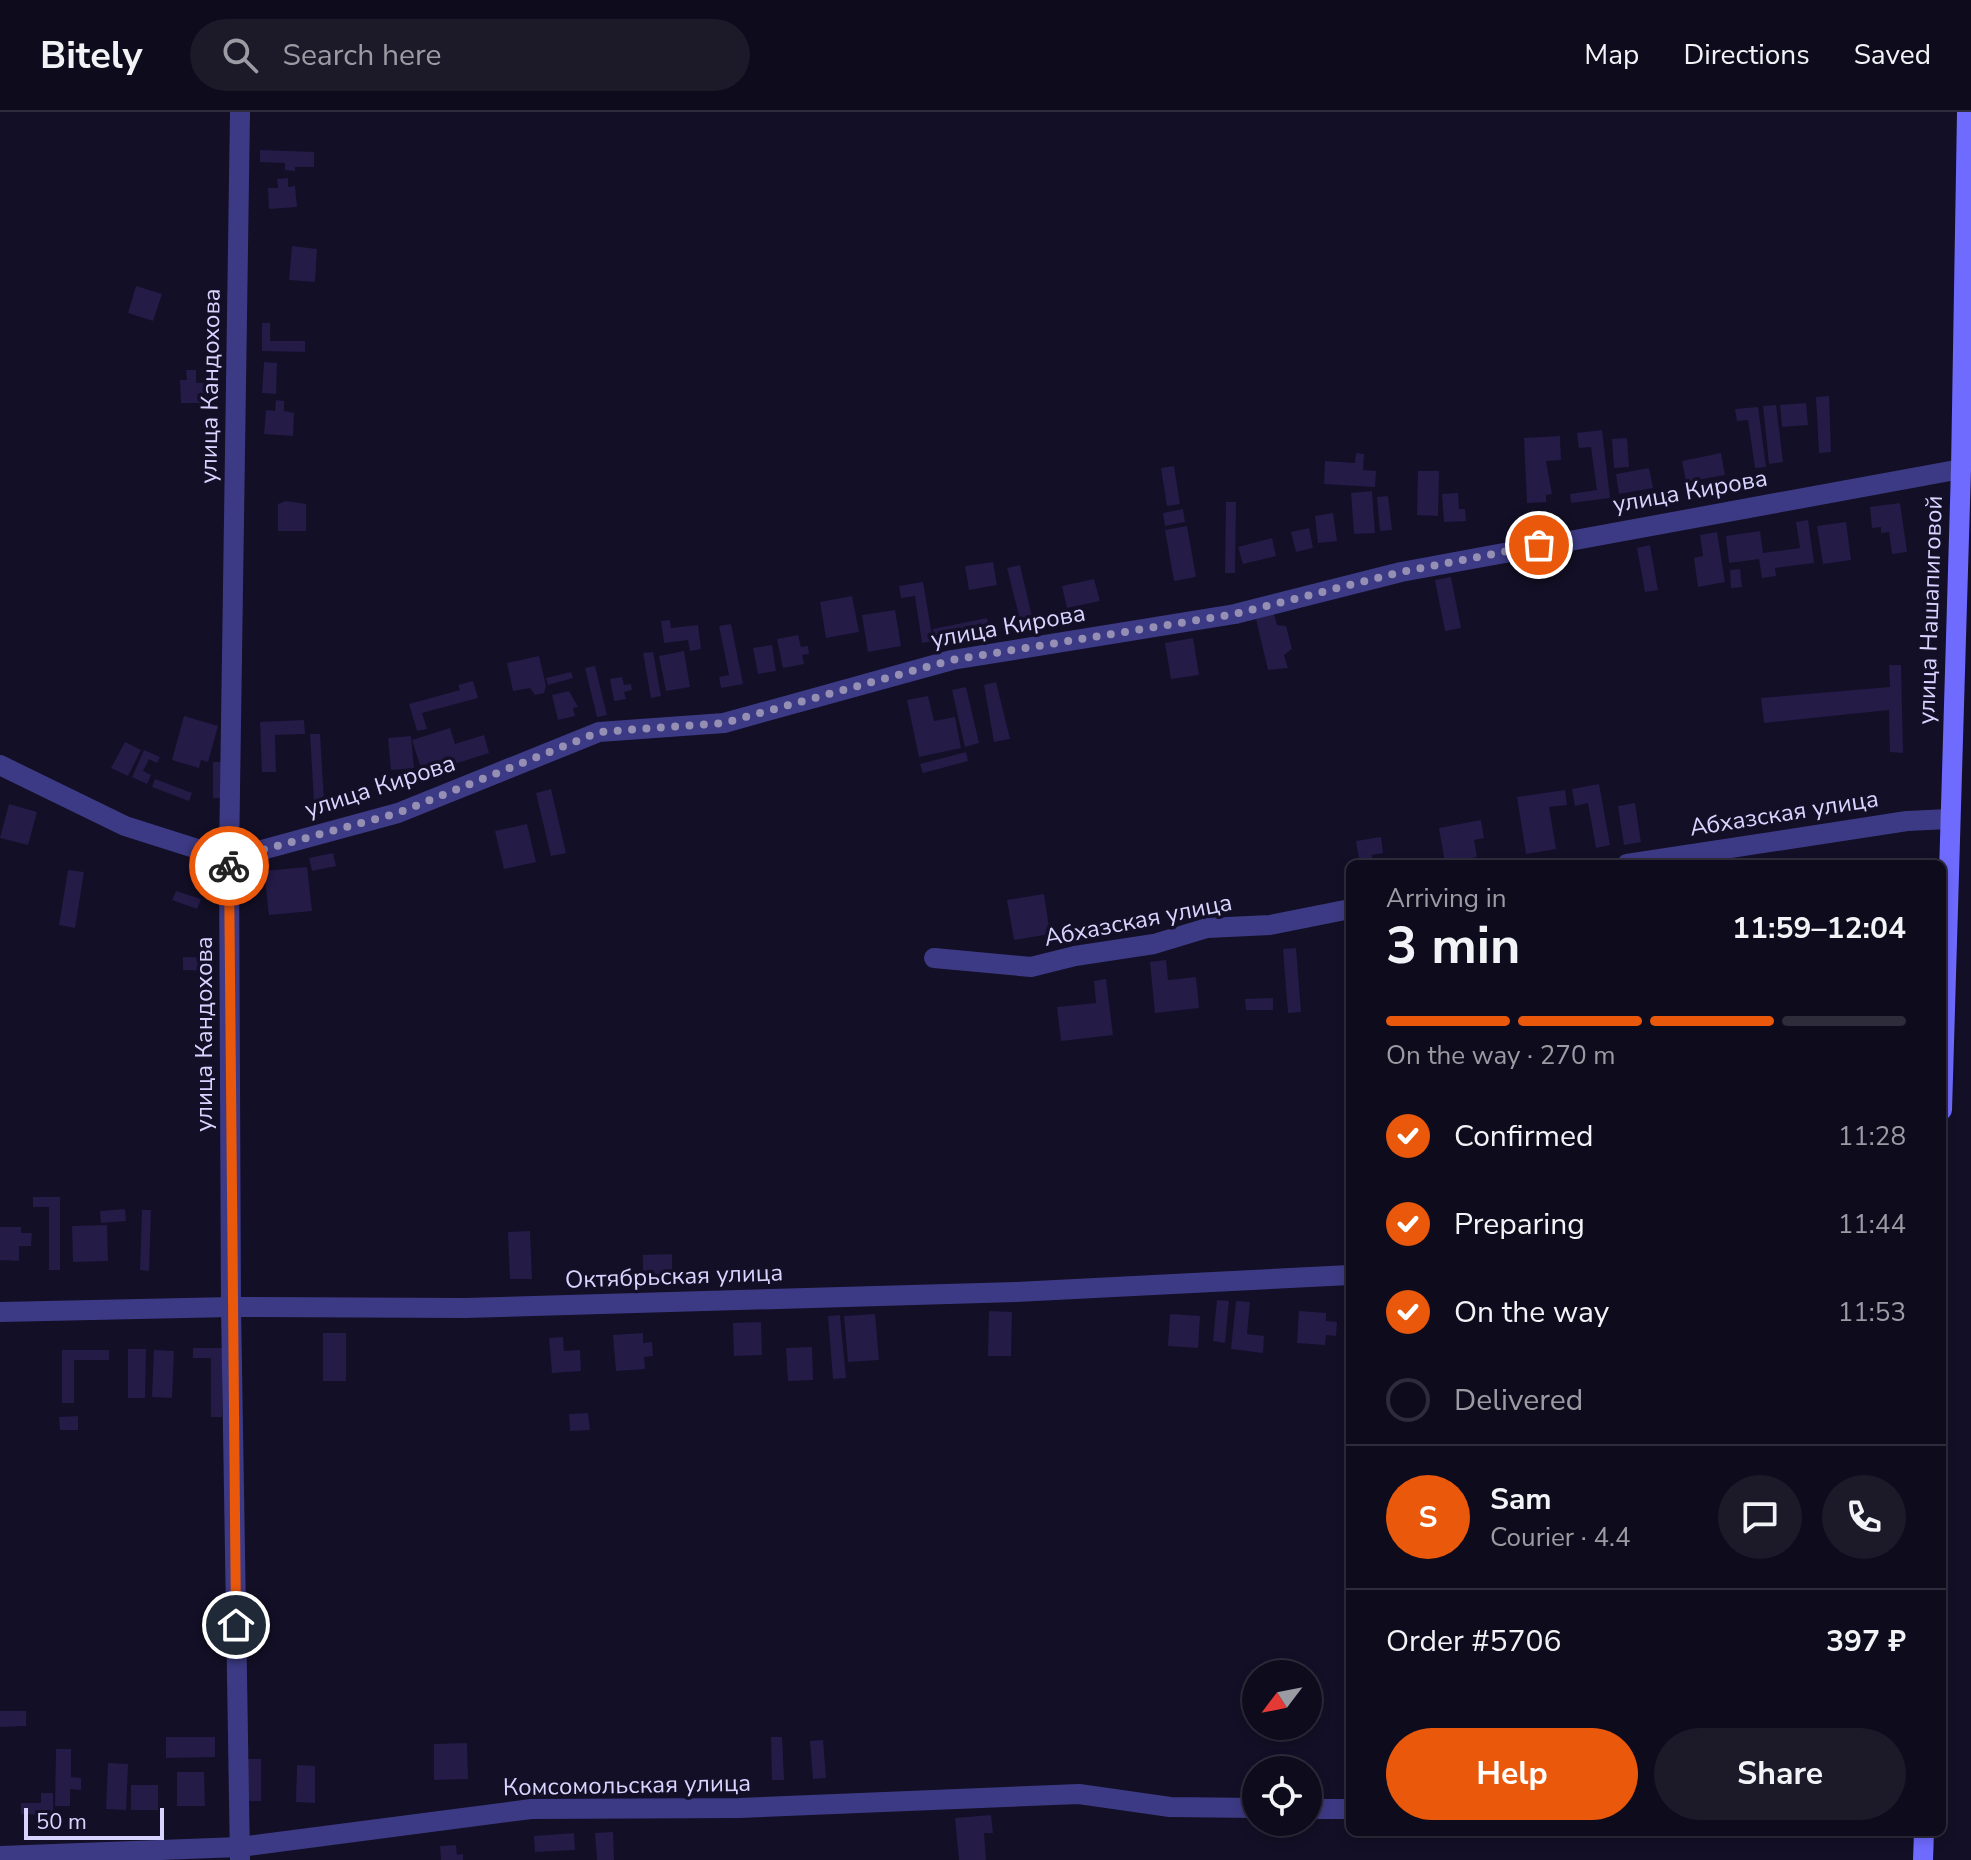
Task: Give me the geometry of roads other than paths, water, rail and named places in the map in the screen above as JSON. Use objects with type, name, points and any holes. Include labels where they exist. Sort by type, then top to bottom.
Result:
[{"type":"street","name":"улица Кандохова","points":[[240,112],[229,859],[231,1307],[240,1854]]},
{"type":"street","name":"улица Нашапиговой","points":[[1946,944],[1961,469],[1967,112]]},
{"type":"street","name":"улица Кирова","points":[[229,859],[398,813],[599,732],[724,723],[952,660],[1235,614],[1401,572],[1961,469]]},
{"type":"street","points":[[0,765],[125,826],[229,859]]},
{"type":"street","name":"Абхазская улица","points":[[1653,860],[1907,821],[1949,819]]},
{"type":"street","name":"Абхазская улица","points":[[934,958],[1031,967],[1075,956],[1154,944],[1207,928],[1270,925],[1346,910]]},
{"type":"street","name":"Октябрьская улица","points":[[0,1312],[231,1307],[496,1307],[1001,1293],[1346,1275]]},
{"type":"street","name":"Комсомольская улица","points":[[0,1856],[240,1854],[531,1809],[755,1808],[1079,1794],[1170,1807],[1242,1808]]},
{"type":"street","points":[[1322,1809],[1346,1809]]},
{"type":"street","points":[[1923,1860],[1924,1836]]}]
